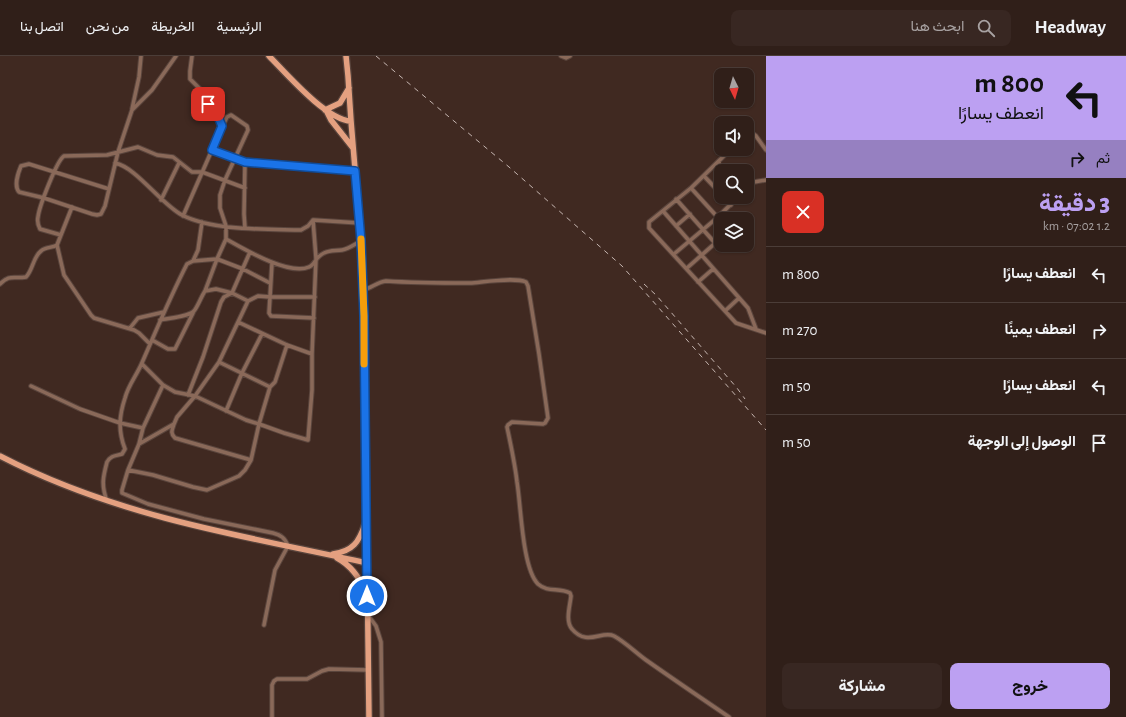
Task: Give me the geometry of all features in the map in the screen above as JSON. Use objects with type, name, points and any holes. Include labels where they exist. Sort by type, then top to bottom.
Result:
[{"type":"main road","points":[[269,56],[326,111],[342,120],[351,121]]},
{"type":"main road","points":[[346,56],[360,223],[363,290],[369,717]]},
{"type":"main road","points":[[326,111],[340,102],[349,88]]},
{"type":"main road","points":[[326,111],[331,120],[354,149]]},
{"type":"main road","points":[[0,456],[107,501],[164,518],[367,563]]},
{"type":"main road","points":[[330,555],[344,552],[354,545],[362,533],[366,520]]},
{"type":"main road","points":[[330,555],[342,561],[354,572],[362,584],[367,596]]},
{"type":"street","points":[[109,189],[27,164],[21,166],[19,169],[17,184],[18,191],[92,214],[100,214],[104,206],[109,189],[118,152],[132,110],[139,77],[141,56]]},
{"type":"street","points":[[132,110],[152,90],[176,56]]},
{"type":"street","points":[[192,56],[190,78],[202,90],[205,100],[218,117],[222,126]]},
{"type":"street","points":[[561,56],[566,58],[570,56]]},
{"type":"street","points":[[152,340],[168,349],[175,348],[205,291],[226,240],[226,226],[220,208],[220,199],[225,180],[248,131],[248,127],[230,115],[222,126],[183,216]]},
{"type":"street","points":[[754,134],[766,150]]},
{"type":"street","points":[[61,236],[42,230],[39,227],[38,216],[60,158],[64,156],[105,155],[138,147],[157,155],[172,157],[194,173],[202,172],[245,188]]},
{"type":"street","points":[[212,150],[245,162],[355,171]]},
{"type":"street","points":[[724,156],[691,188],[649,222],[648,225],[649,228],[736,323],[766,333]]},
{"type":"street","points":[[245,162],[245,228]]},
{"type":"street","points":[[115,163],[125,167],[149,187],[161,200],[183,216],[202,222],[245,228],[301,230],[308,226],[313,220]]},
{"type":"street","points":[[161,200],[179,163]]},
{"type":"street","points":[[704,176],[714,187]]},
{"type":"street","points":[[754,182],[766,180]]},
{"type":"street","points":[[691,188],[714,213]]},
{"type":"street","points":[[676,199],[714,242]]},
{"type":"street","points":[[723,212],[731,205]]},
{"type":"street","points":[[72,207],[57,246],[64,275],[94,318],[130,328],[140,333],[150,344]]},
{"type":"street","points":[[662,211],[750,311],[756,329]]},
{"type":"street","points":[[676,226],[690,214]]},
{"type":"street","points":[[313,220],[360,223]]},
{"type":"street","points":[[142,364],[163,385],[175,392],[195,396],[242,419],[284,434],[308,440],[312,390],[316,258],[313,220]]},
{"type":"street","points":[[674,254],[714,220]]},
{"type":"street","points":[[193,261],[198,250],[202,222]]},
{"type":"street","points":[[226,240],[272,263],[294,268],[307,268],[311,266],[316,258],[322,253],[330,250],[342,250],[349,248],[361,241]]},
{"type":"street","points":[[687,268],[714,244]]},
{"type":"street","points":[[0,284],[5,279],[10,277],[26,277],[38,254],[42,250],[57,246]]},
{"type":"street","points":[[188,395],[203,357],[221,302],[224,297],[232,292],[250,252]]},
{"type":"street","points":[[107,501],[102,484],[109,458],[122,454],[124,449],[120,433],[120,423],[125,397],[142,364],[160,320],[187,264],[193,261],[217,259],[243,269],[270,283]]},
{"type":"street","points":[[272,263],[270,283],[270,316],[314,318]]},
{"type":"street","points":[[698,282],[713,269]]},
{"type":"street","points":[[363,290],[369,289],[378,283],[386,281],[416,283],[462,283],[522,280],[526,282],[540,354],[548,418],[543,424],[512,422],[508,425],[508,427],[518,483],[526,552],[533,578],[545,589],[566,591],[570,593],[571,596],[568,622],[572,630],[578,634],[592,638],[603,635],[614,636],[729,717]]},
{"type":"street","points":[[205,291],[216,289],[232,292],[248,301]]},
{"type":"street","points":[[250,460],[175,438],[171,431],[177,417],[195,396],[219,362],[248,301],[258,296],[315,297]]},
{"type":"street","points":[[724,311],[739,298]]},
{"type":"street","points":[[130,328],[138,318],[164,312]]},
{"type":"street","points":[[160,320],[184,316],[194,312]]},
{"type":"street","points":[[238,322],[287,345],[312,354]]},
{"type":"street","points":[[226,411],[242,373],[262,334]]},
{"type":"street","points":[[128,470],[153,475],[202,490],[207,490],[239,476],[245,470],[250,460],[270,387],[275,382],[287,345]]},
{"type":"street","points":[[219,362],[270,387]]},
{"type":"street","points":[[163,385],[143,428],[139,444],[128,470],[122,490],[125,495],[148,504],[204,519],[281,535],[285,539],[288,546],[275,570],[264,625]]},
{"type":"street","points":[[31,386],[80,409],[120,423],[143,428]]},
{"type":"street","points":[[139,444],[174,424]]},
{"type":"street","points":[[367,615],[376,626],[381,642],[382,717]]},
{"type":"street","points":[[272,717],[272,685],[277,679],[307,679],[329,669],[368,670]]},
{"type":"railway","points":[[376,56],[509,167],[622,266],[766,430]]},
{"type":"railway","points":[[644,284],[656,295],[745,399]]},
{"type":"slow traffic","points":[[361,239],[364,364]]},
{"type":"route","points":[[208,104],[220,120],[222,126],[212,150],[245,162],[355,171],[361,241],[364,316],[367,596]]}]
